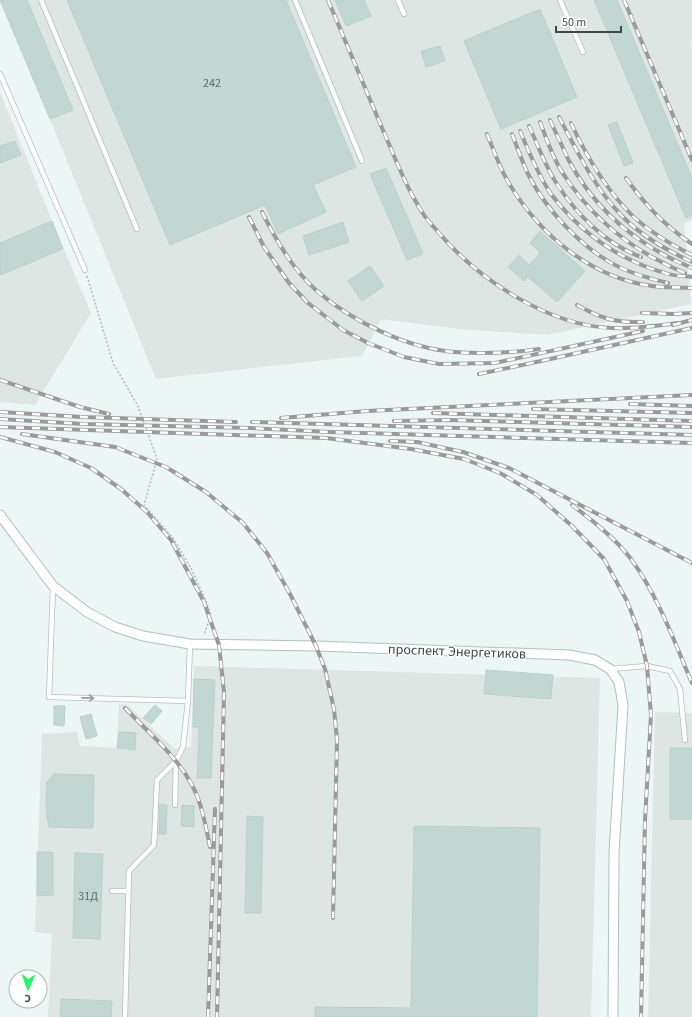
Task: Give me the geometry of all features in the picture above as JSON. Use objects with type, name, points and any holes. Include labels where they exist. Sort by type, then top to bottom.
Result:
[{"type":"street","name":"проспект Энергетиков","points":[[0,515],[54,586],[87,612],[115,627],[143,636],[190,644],[316,646],[569,655],[595,660],[610,669]]},
{"type":"street","points":[[610,669],[619,682],[623,705],[614,853],[614,1017]]},
{"type":"lane","points":[[41,0],[137,229]]},
{"type":"lane","points":[[295,0],[362,161]]},
{"type":"lane","points":[[398,0],[404,14]]},
{"type":"lane","points":[[560,0],[583,52]]},
{"type":"lane","points":[[0,74],[85,270]]},
{"type":"lane","points":[[54,586],[49,697],[188,701]]},
{"type":"lane","points":[[125,1017],[129,871],[154,845],[157,780],[176,761],[183,747],[188,701],[190,644]]},
{"type":"lane","points":[[610,669],[647,666],[670,671],[680,689],[686,740]]},
{"type":"lane","points":[[176,761],[176,804]]},
{"type":"lane","points":[[112,891],[128,891]]},
{"type":"path","points":[[85,270],[113,363],[138,406],[157,459],[144,505],[173,538],[191,568],[206,600],[211,615],[201,644]]},
{"type":"shaded area","points":[[0,0],[692,0],[692,40],[690,41],[692,47],[692,220],[684,224],[691,304],[547,335],[458,329],[381,319],[362,356],[156,379]]},
{"type":"shaded area","points":[[0,92],[91,313],[35,405],[0,402]]},
{"type":"shaded area","points":[[194,666],[600,678],[591,1017],[48,1017],[52,934],[35,932],[42,734],[77,732],[80,746],[117,748],[119,704],[128,705],[175,749],[191,747]]},
{"type":"shaded area","points":[[655,712],[692,713],[692,1017],[648,1017]]},
{"type":"building","points":[[0,0],[27,0],[73,110],[50,119]]},
{"type":"building","points":[[67,0],[286,0],[356,167],[313,185],[326,212],[278,234],[265,205],[170,245]]},
{"type":"building","points":[[335,0],[364,0],[371,16],[346,26]]},
{"type":"building","points":[[594,0],[617,0],[692,178],[692,215],[686,218]]},
{"type":"building","points":[[540,9],[577,97],[501,129],[464,41]]},
{"type":"building","points":[[440,46],[445,61],[426,67],[421,51]]},
{"type":"building","points":[[617,122],[633,163],[624,166],[608,125]]},
{"type":"building","points":[[15,141],[21,155],[0,163],[0,146]]},
{"type":"building","points":[[386,168],[423,254],[407,260],[370,174]]},
{"type":"building","points":[[52,221],[63,249],[0,275],[0,243]]},
{"type":"building","points":[[343,222],[349,242],[309,255],[303,236]]},
{"type":"building","points":[[540,231],[585,271],[557,302],[528,277],[524,281],[508,267],[519,255],[529,265],[540,253],[530,243]]},
{"type":"building","points":[[370,266],[384,286],[362,301],[348,281]]},
{"type":"building","points":[[486,670],[553,675],[551,699],[484,694]]},
{"type":"building","points":[[194,679],[215,680],[211,778],[197,778],[199,727],[193,727]]},
{"type":"building","points":[[155,705],[162,711],[151,724],[143,718]]},
{"type":"building","points":[[54,706],[65,706],[64,726],[54,725]]},
{"type":"building","points":[[91,714],[97,736],[86,739],[80,717]]},
{"type":"building","points":[[119,732],[136,733],[135,750],[117,748]]},
{"type":"building","points":[[670,748],[692,748],[692,819],[670,819]]},
{"type":"building","points":[[54,774],[94,775],[93,828],[49,827],[46,808],[47,782]]},
{"type":"building","points":[[160,804],[167,805],[166,834],[159,834]]},
{"type":"building","points":[[182,805],[194,806],[194,827],[181,826]]},
{"type":"building","points":[[247,816],[263,817],[261,913],[245,913]]},
{"type":"building","points":[[414,826],[540,828],[537,1017],[315,1017],[315,1007],[411,1008]]},
{"type":"building","points":[[37,852],[53,852],[53,895],[37,896]]},
{"type":"building","points":[[75,853],[103,854],[100,939],[73,938]]},
{"type":"building","points":[[61,999],[112,1001],[111,1017],[60,1017]]},
{"type":"railway","points":[[328,0],[406,183],[427,220],[455,250],[495,283],[517,297],[564,319],[588,325],[612,328],[637,328],[678,323]]},
{"type":"railway","points":[[624,0],[692,160]]},
{"type":"railway","points":[[559,117],[594,181],[621,215],[636,229],[654,242],[692,262]]},
{"type":"railway","points":[[550,120],[568,159],[579,178],[605,211],[636,238],[672,259],[692,268]]},
{"type":"railway","points":[[540,122],[550,149],[560,169],[588,207],[602,221],[632,245],[666,265],[685,273]]},
{"type":"railway","points":[[571,123],[595,167],[625,208],[656,234],[692,255]]},
{"type":"railway","points":[[529,126],[545,163],[565,196],[574,207],[604,236],[641,257]]},
{"type":"railway","points":[[520,131],[546,187],[562,208],[575,221],[602,243],[632,261],[668,274],[692,277]]},
{"type":"railway","points":[[487,134],[503,173],[523,204],[537,221],[570,252],[609,274],[630,281],[657,287],[692,288]]},
{"type":"railway","points":[[512,134],[528,174],[536,188],[567,228],[607,261],[638,275],[668,283]]},
{"type":"railway","points":[[626,178],[656,214],[673,230],[692,244]]},
{"type":"railway","points":[[262,212],[286,254],[308,283],[347,313],[381,332],[436,350],[454,352],[496,353],[539,349]]},
{"type":"railway","points":[[249,217],[264,247],[289,283],[308,303],[343,330],[368,343],[404,357],[439,364],[495,363],[643,331]]},
{"type":"railway","points":[[577,305],[608,319],[624,322],[643,322]]},
{"type":"railway","points":[[642,313],[692,313]]},
{"type":"railway","points":[[673,325],[692,320]]},
{"type":"railway","points":[[479,374],[692,328]]},
{"type":"railway","points":[[0,380],[80,407],[109,414]]},
{"type":"railway","points":[[281,418],[367,411],[692,395]]},
{"type":"railway","points":[[630,404],[692,406]]},
{"type":"railway","points":[[533,409],[692,413]]},
{"type":"railway","points":[[0,412],[82,417],[236,422]]},
{"type":"railway","points":[[433,413],[692,421]]},
{"type":"railway","points":[[0,419],[83,424],[250,428],[330,432],[692,443]]},
{"type":"railway","points":[[394,421],[450,420],[692,427]]},
{"type":"railway","points":[[252,422],[692,435]]},
{"type":"railway","points":[[0,427],[326,438],[411,449],[464,459],[500,473],[537,495],[572,526],[604,559],[627,601],[639,632],[647,666],[651,715],[645,820],[641,1017]]},
{"type":"railway","points":[[22,434],[115,447],[166,467],[206,492],[243,523],[267,553],[290,594],[316,646],[325,669],[334,709],[337,740],[333,918]]},
{"type":"railway","points":[[0,437],[55,452],[91,468],[121,489],[147,512],[171,540],[204,602],[219,645],[224,692],[217,1017]]},
{"type":"railway","points":[[390,441],[417,442],[463,452],[509,468],[692,563]]},
{"type":"railway","points":[[572,505],[611,537],[631,559],[641,573],[665,619],[692,683]]},
{"type":"railway","points":[[125,708],[162,745],[187,776],[199,801],[210,847]]},
{"type":"railway","points":[[208,1017],[215,809]]}]
